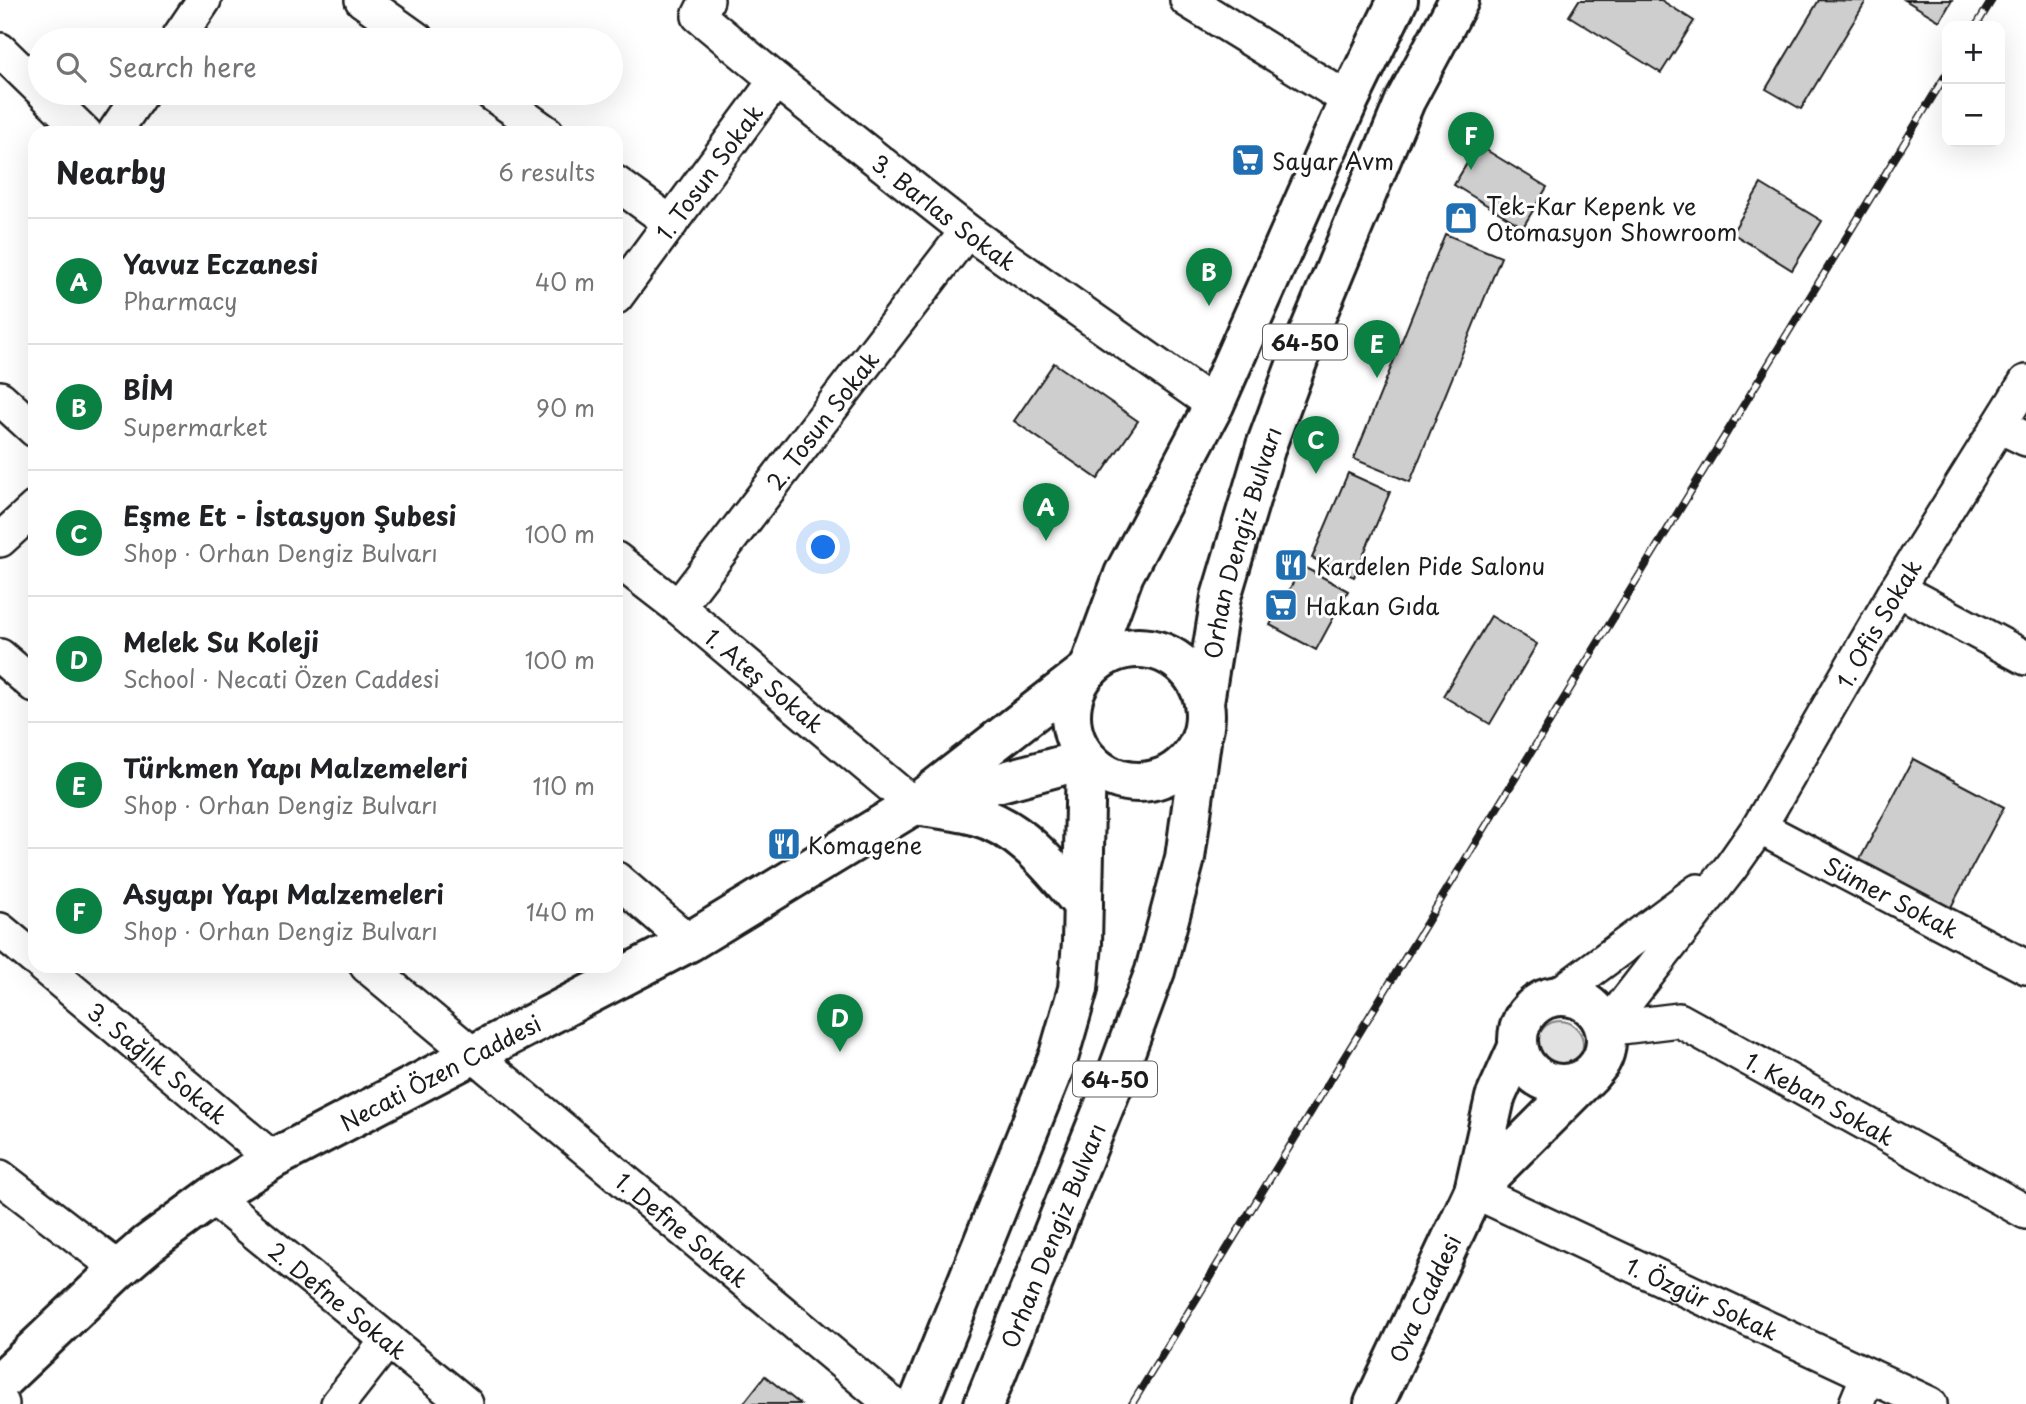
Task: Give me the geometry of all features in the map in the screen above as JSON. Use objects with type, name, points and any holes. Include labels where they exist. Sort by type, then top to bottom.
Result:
[{"type":"main road","name":"64-50","points":[[918,1404],[1059,1055],[1078,989],[1086,759],[1076,742],[1071,723],[1071,704],[1077,685],[1089,669],[1124,574],[1214,405],[1349,100],[1398,0]]},
{"type":"main road","name":"Orhan Dengiz Bulvarı","points":[[984,1404],[1114,1082],[1155,971],[1185,858],[1205,722],[1204,702],[1221,597],[1266,446],[1299,357],[1405,101],[1459,0]]},
{"type":"main road","name":"Orhan Dengiz Bulvarı","points":[[914,805],[1105,656],[1125,649],[1146,649],[1167,654],[1184,666],[1197,683],[1204,702]]},
{"type":"main road","points":[[914,805],[1086,759],[1104,774],[1126,782],[1149,782],[1170,775],[1189,761],[1201,741]]},
{"type":"main road","points":[[914,805],[976,816],[1006,829],[1030,845],[1083,905]]},
{"type":"main road","name":"Necati Özen Caddesi","points":[[0,1382],[119,1269],[212,1197],[273,1159],[689,942],[914,805]]},
{"type":"main road","points":[[1555,997],[1576,998],[1586,1003],[1601,1018],[1605,1028],[1606,1049],[1598,1067],[1474,1191],[1494,1098],[1518,1047],[1520,1026],[1524,1017],[1543,1000],[1555,997]]},
{"type":"main road","points":[[1518,1047],[1530,1071],[1553,1084],[1567,1085],[1591,1074]]},
{"type":"main road","name":"Ova Caddesi","points":[[1374,1404],[1474,1191]]},
{"type":"street","points":[[185,28],[204,0]]},
{"type":"street","points":[[362,0],[401,28]]},
{"type":"street","name":"3. Barlas Sokak","points":[[707,0],[699,16],[776,80],[967,231],[1214,405]]},
{"type":"street","points":[[1187,0],[1349,100]]},
{"type":"street","points":[[0,50],[28,77]]},
{"type":"street","name":"1. Tosun Sokak","points":[[623,288],[776,80]]},
{"type":"street","points":[[56,105],[78,126]]},
{"type":"street","points":[[119,126],[133,105]]},
{"type":"street","points":[[508,105],[537,126]]},
{"type":"street","points":[[623,188],[671,223]]},
{"type":"street","name":"2. Tosun Sokak","points":[[678,607],[967,231]]},
{"type":"street","name":"1. Ofis Sokak","points":[[1605,1028],[1731,867],[1759,827],[1897,589],[2012,433],[2026,383]]},
{"type":"street","points":[[0,398],[28,424]]},
{"type":"street","points":[[0,540],[28,514]]},
{"type":"street","name":"1. Ateş Sokak","points":[[623,564],[678,607],[914,805]]},
{"type":"street","points":[[1897,589],[2026,658]]},
{"type":"street","points":[[0,656],[28,680]]},
{"type":"street","name":"Sümer Sokak","points":[[1759,827],[2026,967]]},
{"type":"street","points":[[1555,997],[1731,867]]},
{"type":"street","points":[[623,885],[689,942]]},
{"type":"street","points":[[0,930],[28,954]]},
{"type":"street","name":"3. Sağlık Sokak","points":[[51,973],[273,1159]]},
{"type":"street","name":"1. Defne Sokak","points":[[375,973],[892,1404]]},
{"type":"street","name":"1. Keban Sokak","points":[[1605,1028],[1679,1020],[2026,1212]]},
{"type":"street","points":[[0,1177],[119,1269]]},
{"type":"street","name":"1. Özgür Sokak","points":[[1474,1191],[1862,1390],[1930,1404]]},
{"type":"street","name":"2. Defne Sokak","points":[[212,1197],[466,1404]]},
{"type":"street","points":[[338,1404],[388,1340]]},
{"type":"shaded area","points":[[1560,1021],[1576,1028],[1583,1044],[1576,1060],[1560,1067],[1544,1060],[1537,1044],[1544,1028]]},
{"type":"building","points":[[1579,0],[1661,0],[1694,21],[1661,73],[1569,16]]},
{"type":"building","points":[[1819,0],[1866,1],[1801,109],[1766,89]]},
{"type":"building","points":[[1905,0],[1952,0],[1940,21]]},
{"type":"building","points":[[1478,145],[1547,187],[1523,227],[1454,185]]},
{"type":"building","points":[[1761,184],[1822,221],[1792,270],[1732,233]]},
{"type":"building","points":[[1445,234],[1501,257],[1410,482],[1354,459]]},
{"type":"building","points":[[1054,363],[1138,421],[1098,479],[1014,421]]},
{"type":"building","points":[[1348,473],[1390,492],[1354,577],[1312,558]]},
{"type":"building","points":[[1302,566],[1348,591],[1316,650],[1270,625]]},
{"type":"building","points":[[1491,616],[1537,644],[1490,724],[1443,696]]},
{"type":"building","points":[[1913,759],[2004,807],[1950,909],[1859,861]]},
{"type":"building","points":[[765,1376],[800,1404],[743,1404]]},
{"type":"railway","points":[[1979,21],[1992,0]]},
{"type":"railway","points":[[1132,1404],[1942,81]]},
{"type":"place","name":"Sayar Avm","points":[[1248,160]]},
{"type":"place","name":"Asyapı Yapı Malzemeleri","points":[[1471,170]]},
{"type":"place","name":"Tek-Kar Kepenk ve Otomasyon Showroom","points":[[1461,218]]},
{"type":"place","name":"BİM","points":[[1209,306]]},
{"type":"place","name":"Türkmen Yapı Malzemeleri","points":[[1377,378]]},
{"type":"place","name":"Eşme Et - İstasyon Şubesi","points":[[1316,474]]},
{"type":"place","name":"Yavuz Eczanesi","points":[[1046,541]]},
{"type":"place","name":"Kardelen Pide Salonu","points":[[1291,565]]},
{"type":"place","name":"Hakan Gıda","points":[[1281,605]]},
{"type":"place","name":"Komagene","points":[[784,844]]},
{"type":"place","name":"Melek Su Koleji","points":[[840,1052]]}]
